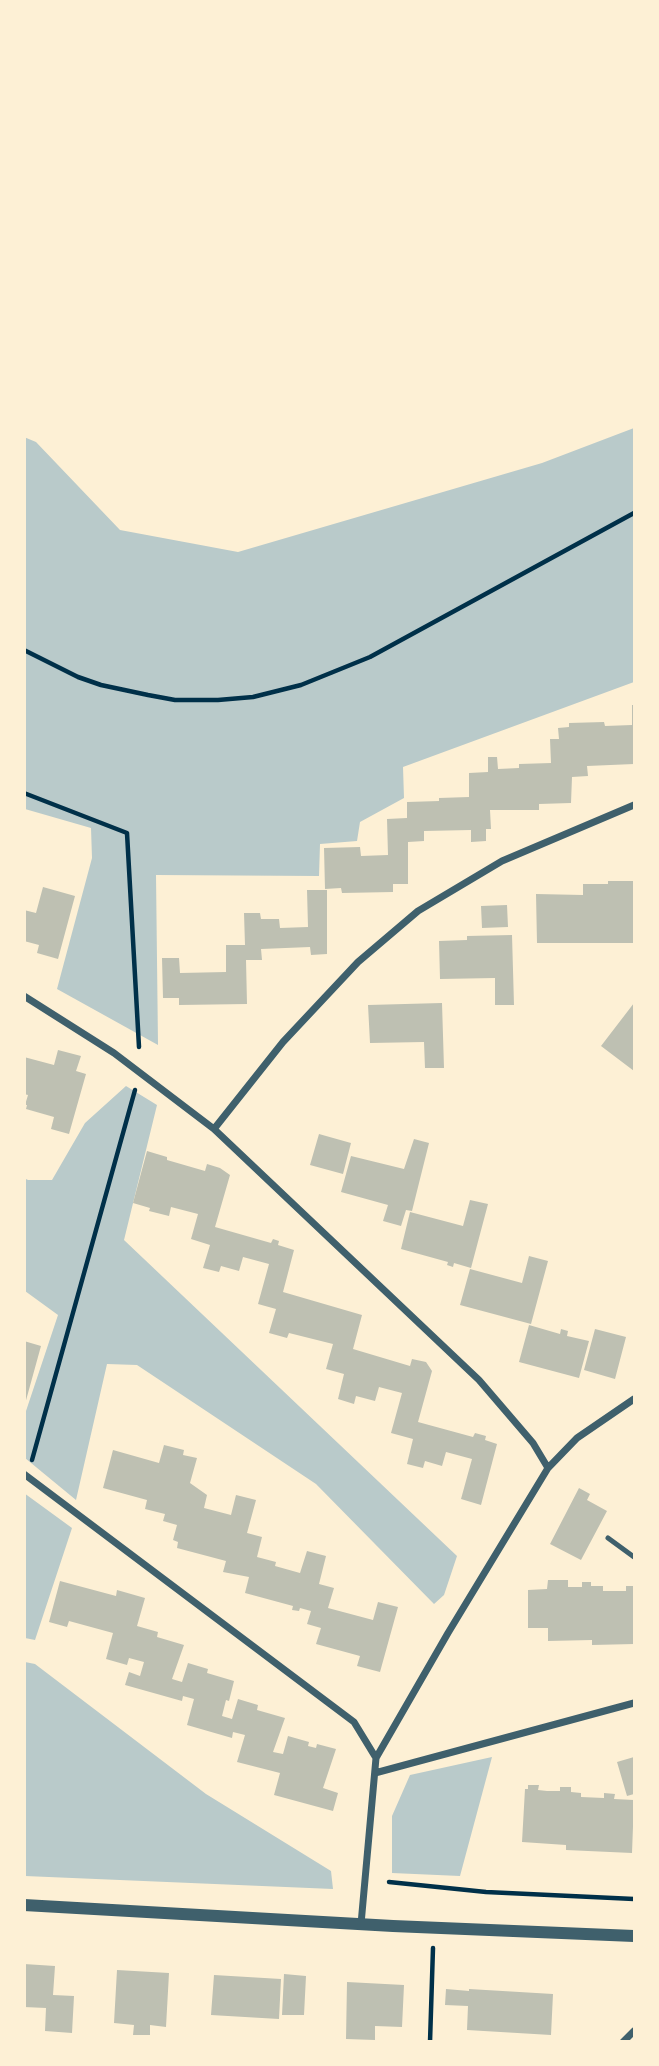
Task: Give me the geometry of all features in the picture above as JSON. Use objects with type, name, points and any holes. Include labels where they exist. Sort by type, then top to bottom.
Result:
[{"type":"street","points":[[214,1129],[283,1042],[348,972],[418,911],[502,861],[635,806]]},
{"type":"street","points":[[24,996],[140,1072],[214,1129],[478,1380],[533,1443],[548,1468]]},
{"type":"street","points":[[361,1924],[376,1758],[548,1468],[577,1438],[635,1399]]},
{"type":"street","points":[[26,1475],[354,1722],[376,1758]]},
{"type":"street","points":[[375,1773],[635,1703]]},
{"type":"street","points":[[24,1905],[434,1928],[635,1936]]},
{"type":"street","points":[[623,2042],[635,2031]]},
{"type":"lane","points":[[608,1538],[635,1557]]},
{"type":"path","points":[[24,650],[78,677],[148,695],[175,700],[253,698],[301,685],[370,657],[635,513]]},
{"type":"path","points":[[24,793],[127,833],[140,1072],[26,1475]]},
{"type":"path","points":[[389,1882],[486,1892],[635,1899]]},
{"type":"path","points":[[430,2042],[434,1928]]},
{"type":"shaded area","points":[[634,428],[634,682],[403,767],[404,798],[360,822],[357,841],[320,844],[319,876],[156,875],[158,1045],[57,989],[92,858],[91,828],[25,809],[24,437],[36,442],[120,530],[238,552],[542,463]]},
{"type":"shaded area","points":[[126,1086],[157,1105],[124,1240],[457,1556],[444,1595],[434,1604],[316,1484],[137,1365],[107,1364],[76,1500],[25,1458],[25,1414],[58,1315],[25,1291],[24,1178],[52,1180],[85,1123]]},
{"type":"shaded area","points":[[24,1493],[72,1528],[35,1640],[25,1638]]},
{"type":"shaded area","points":[[25,1662],[35,1664],[206,1794],[331,1871],[333,1889],[25,1876]]},
{"type":"shaded area","points":[[492,1757],[460,1876],[392,1873],[392,1816],[410,1775]]},
{"type":"building","points":[[632,705],[634,764],[587,766],[588,776],[572,777],[571,803],[539,804],[539,810],[490,810],[491,829],[486,829],[486,841],[471,842],[471,830],[424,831],[424,841],[408,842],[408,884],[393,884],[393,892],[342,893],[341,888],[325,889],[324,848],[360,847],[361,856],[388,855],[387,819],[407,818],[407,802],[469,797],[469,773],[488,772],[488,757],[497,757],[498,769],[519,768],[519,764],[551,763],[550,739],[559,739],[558,728],[569,727],[569,723],[604,722],[605,726],[632,725]]},
{"type":"building","points":[[608,881],[634,881],[634,943],[537,943],[536,894],[583,895],[583,884],[608,884]]},
{"type":"building","points":[[43,887],[75,896],[58,959],[37,953],[39,945],[24,941],[24,910],[36,913]]},
{"type":"building","points":[[307,890],[327,890],[327,954],[311,955],[310,947],[261,949],[262,960],[246,960],[247,1004],[179,1005],[179,998],[163,998],[162,958],[179,958],[180,973],[226,972],[226,945],[245,945],[244,913],[260,913],[261,919],[279,919],[280,928],[308,927]]},
{"type":"building","points":[[507,905],[508,927],[482,928],[481,906]]},
{"type":"building","points":[[512,935],[514,1005],[495,1005],[495,978],[440,979],[439,941],[467,940],[467,936]]},
{"type":"building","points":[[442,1003],[444,1068],[425,1068],[424,1042],[370,1043],[368,1005]]},
{"type":"building","points":[[634,1003],[634,1071],[601,1046]]},
{"type":"building","points":[[58,1050],[81,1056],[76,1071],[86,1074],[69,1134],[51,1129],[54,1117],[26,1109],[25,1105],[28,1095],[24,1094],[24,1057],[54,1065]]},
{"type":"building","points":[[319,1134],[351,1143],[343,1174],[310,1165]]},
{"type":"building","points":[[414,1139],[429,1143],[412,1211],[406,1210],[401,1226],[383,1221],[388,1205],[341,1192],[351,1156],[404,1169]]},
{"type":"building","points":[[147,1151],[205,1171],[207,1164],[230,1175],[215,1227],[271,1243],[273,1239],[279,1241],[278,1245],[294,1250],[283,1292],[362,1315],[353,1349],[410,1366],[412,1359],[426,1362],[432,1371],[418,1422],[473,1437],[475,1433],[486,1436],[485,1440],[497,1444],[481,1505],[461,1499],[472,1459],[446,1452],[442,1466],[425,1461],[423,1468],[407,1464],[413,1439],[391,1433],[402,1393],[379,1387],[375,1401],[356,1396],[354,1404],[338,1399],[344,1374],[326,1369],[333,1344],[289,1333],[287,1338],[269,1333],[276,1309],[258,1304],[269,1264],[243,1257],[239,1271],[221,1266],[219,1272],[203,1268],[210,1245],[191,1239],[198,1214],[171,1207],[169,1216],[133,1203]]},
{"type":"building","points":[[470,1200],[488,1204],[471,1268],[454,1263],[453,1267],[447,1265],[448,1262],[401,1249],[410,1212],[463,1226]]},
{"type":"building","points":[[529,1256],[548,1261],[531,1324],[460,1305],[470,1269],[522,1283]]},
{"type":"building","points":[[529,1325],[560,1334],[561,1329],[568,1331],[567,1336],[589,1341],[579,1378],[519,1362]]},
{"type":"building","points":[[595,1329],[626,1337],[615,1379],[584,1370]]},
{"type":"building","points":[[24,1341],[41,1346],[25,1404],[24,1404]]},
{"type":"building","points":[[164,1445],[184,1450],[183,1455],[197,1458],[190,1483],[207,1495],[204,1508],[231,1515],[236,1495],[256,1500],[247,1533],[262,1537],[257,1557],[276,1562],[275,1566],[300,1573],[307,1551],[326,1556],[319,1584],[334,1588],[328,1608],[373,1620],[378,1602],[398,1607],[380,1672],[357,1666],[360,1656],[316,1644],[321,1628],[307,1624],[311,1611],[300,1608],[299,1611],[292,1610],[293,1606],[245,1593],[249,1577],[223,1572],[226,1561],[177,1548],[178,1542],[173,1540],[177,1525],[163,1521],[165,1514],[145,1509],[147,1500],[103,1488],[113,1450],[159,1463]]},
{"type":"building","points":[[579,1488],[590,1494],[587,1500],[607,1511],[581,1560],[550,1544]]},
{"type":"building","points":[[548,1580],[568,1580],[568,1587],[582,1587],[582,1582],[591,1582],[591,1586],[603,1586],[603,1591],[626,1591],[626,1586],[634,1586],[634,1644],[592,1645],[592,1640],[548,1641],[548,1628],[528,1628],[528,1590],[547,1589]]},
{"type":"building","points":[[60,1581],[116,1596],[117,1590],[145,1598],[137,1626],[158,1632],[157,1637],[184,1645],[172,1679],[182,1682],[188,1663],[208,1669],[207,1673],[234,1681],[222,1716],[232,1719],[238,1699],[258,1705],[257,1710],[285,1718],[273,1752],[283,1754],[288,1736],[309,1742],[308,1746],[316,1748],[317,1744],[336,1749],[323,1788],[338,1793],[333,1811],[274,1795],[280,1773],[237,1762],[245,1735],[233,1732],[232,1738],[187,1725],[194,1699],[183,1696],[182,1701],[125,1685],[129,1672],[140,1676],[144,1662],[129,1658],[127,1665],[106,1659],[113,1633],[69,1621],[67,1627],[49,1622]]},
{"type":"building","points":[[634,1757],[634,1794],[627,1796],[617,1762]]},
{"type":"building","points":[[528,1785],[539,1785],[538,1790],[547,1791],[560,1791],[560,1787],[571,1787],[571,1792],[581,1793],[581,1797],[604,1798],[604,1793],[615,1794],[614,1799],[634,1800],[632,1853],[566,1850],[566,1845],[522,1842],[525,1789],[528,1789]]},
{"type":"building","points":[[24,1964],[55,1966],[53,1995],[74,1996],[72,2033],[45,2031],[46,2008],[24,2007]]},
{"type":"building","points":[[117,1970],[169,1973],[166,2027],[150,2025],[150,2035],[133,2035],[134,2025],[114,2023]]},
{"type":"building","points":[[284,1974],[306,1976],[304,2015],[282,2015]]},
{"type":"building","points":[[214,1975],[281,1979],[279,2019],[211,2015]]},
{"type":"building","points":[[347,1982],[404,1985],[402,2027],[375,2026],[375,2040],[346,2039]]},
{"type":"building","points":[[446,1989],[553,1994],[551,2035],[467,2030],[468,2006],[445,2005]]}]
